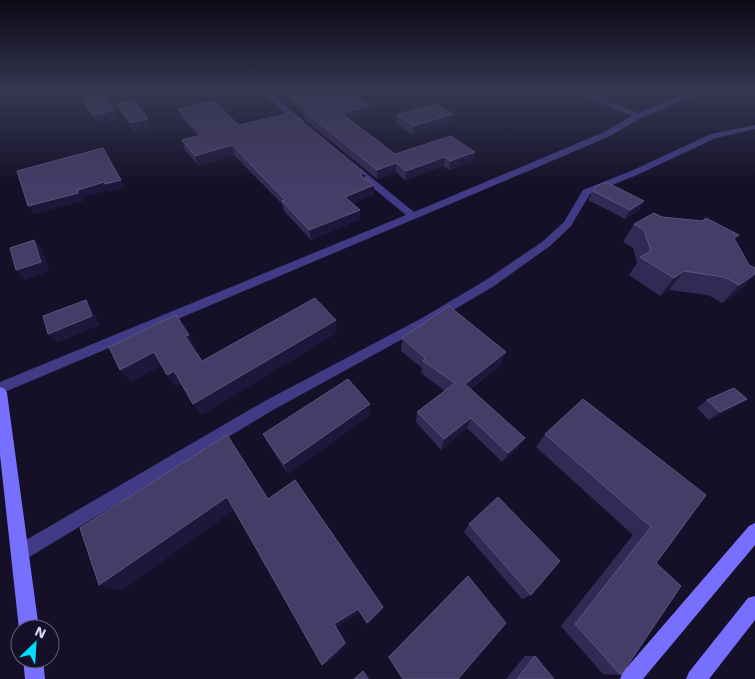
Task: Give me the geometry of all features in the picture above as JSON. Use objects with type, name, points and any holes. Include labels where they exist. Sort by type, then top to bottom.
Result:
[{"type":"main road","points":[[0,393],[28,619]]},
{"type":"main road","points":[[630,679],[755,532]]},
{"type":"main road","points":[[696,679],[755,605]]},
{"type":"street","points":[[300,122],[305,126]]},
{"type":"street","points":[[0,388],[607,134],[628,122]]},
{"type":"street","points":[[20,553],[268,406],[426,321],[490,283],[546,244],[568,224],[586,192],[714,136],[755,127]]},
{"type":"street","points":[[348,162],[413,216]]},
{"type":"building","points":[[190,122],[235,122],[239,125],[254,122],[303,122],[365,173],[360,175],[374,185],[345,197],[360,210],[309,230],[282,201],[285,200],[232,145],[195,156],[182,140],[202,135]]},
{"type":"building","points":[[317,122],[352,122],[395,154],[451,136],[475,152],[450,161],[445,157],[406,171],[396,163],[377,170]]},
{"type":"building","points":[[407,122],[427,122],[413,126]]},
{"type":"building","points":[[103,148],[121,180],[105,184],[104,182],[78,190],[78,193],[28,206],[17,171]]},
{"type":"building","points":[[606,182],[644,201],[630,210],[593,191],[596,186]]},
{"type":"building","points":[[654,213],[662,217],[702,221],[706,218],[739,235],[734,238],[749,265],[755,268],[755,274],[739,285],[724,277],[684,271],[674,278],[640,257],[651,251],[644,230],[634,224]]},
{"type":"building","points":[[34,240],[41,262],[16,270],[10,248]]},
{"type":"building","points":[[315,298],[336,320],[193,404],[174,371],[167,375],[154,352],[120,370],[109,347],[176,315],[189,335],[185,336],[202,361]]},
{"type":"building","points":[[86,300],[92,316],[48,334],[43,316]]},
{"type":"building","points":[[449,306],[506,352],[465,384],[525,438],[508,453],[471,418],[444,439],[417,412],[455,383],[423,361],[425,358],[402,338]]},
{"type":"building","points":[[348,379],[370,404],[284,464],[263,434]]},
{"type":"building","points":[[734,388],[747,399],[720,412],[707,400]]},
{"type":"building","points":[[583,399],[706,495],[656,563],[681,586],[621,675],[575,624],[651,527],[545,434]]},
{"type":"building","points":[[227,435],[268,499],[295,480],[383,607],[367,623],[358,609],[334,624],[345,643],[322,665],[227,497],[99,585],[80,528]]},
{"type":"building","points":[[498,497],[560,561],[531,595],[469,524]]},
{"type":"building","points":[[468,576],[506,623],[458,679],[403,679],[389,657]]},
{"type":"building","points":[[535,656],[554,679],[517,679]]},
{"type":"building","points":[[363,671],[368,679],[354,679]]}]
